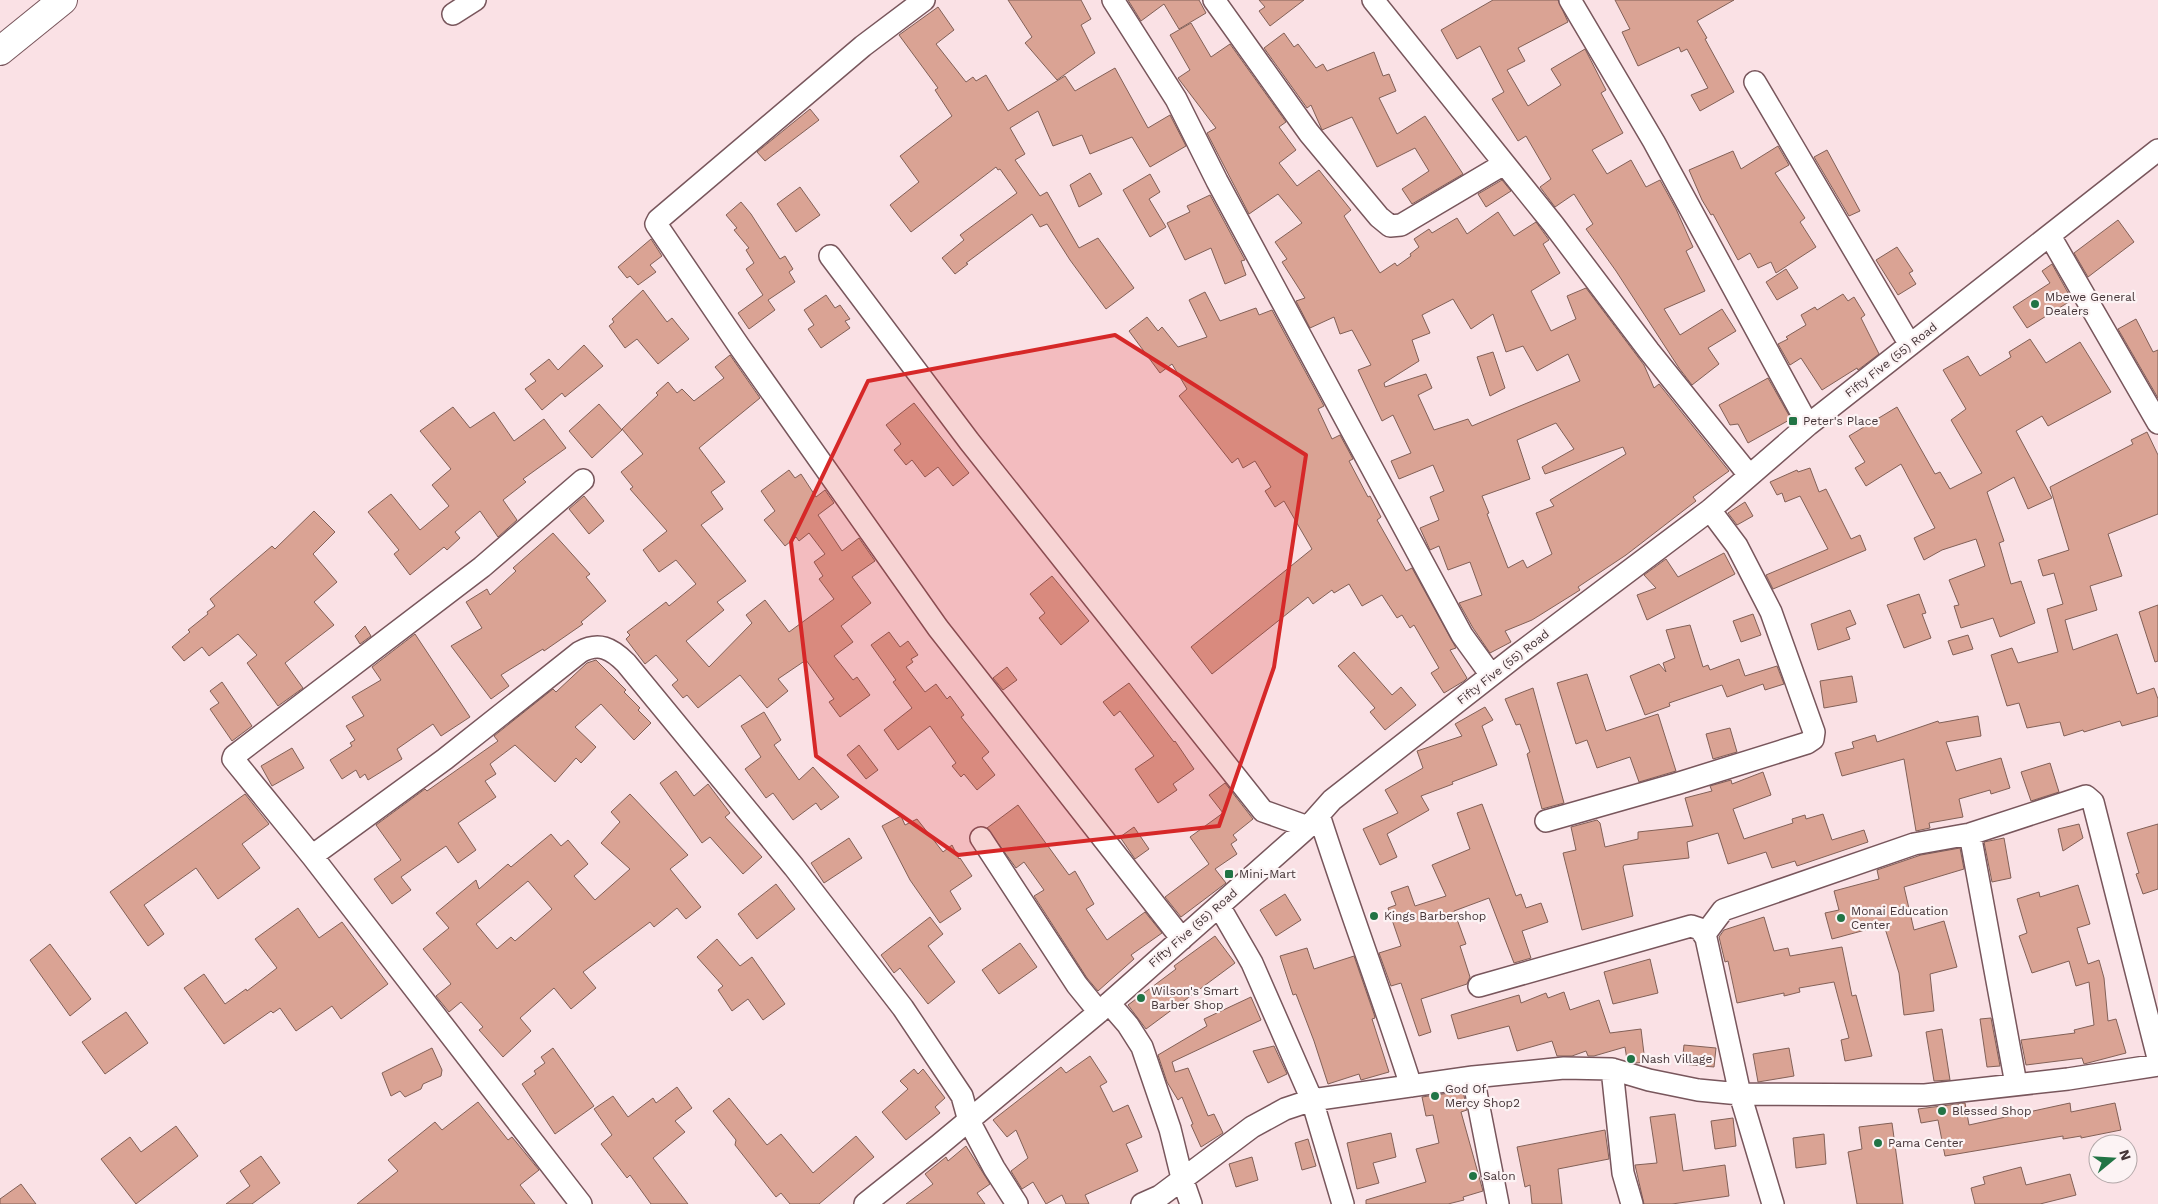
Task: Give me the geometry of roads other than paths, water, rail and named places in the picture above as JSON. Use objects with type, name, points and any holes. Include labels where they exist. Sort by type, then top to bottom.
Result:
[{"type":"main road","points":[[2,44],[63,0]]},
{"type":"street","points":[[453,14],[475,0]]},
{"type":"street","points":[[924,0],[863,46],[657,221],[656,224],[739,346],[938,628],[1182,939]]},
{"type":"street","points":[[1113,0],[1176,99],[1217,182],[1462,635],[1491,675]]},
{"type":"street","points":[[1214,0],[1309,133],[1379,217],[1390,226],[1401,225],[1504,164]]},
{"type":"street","points":[[1373,0],[1553,224],[1648,350],[1749,475]]},
{"type":"street","points":[[1570,0],[1654,142],[1808,425]]},
{"type":"street","points":[[1755,82],[1910,345]]},
{"type":"street","name":"Fifty Five (55) Road","points":[[864,1204],[969,1121],[1104,1007],[1313,821],[1332,800],[1491,675],[1710,510],[1808,425],[2158,150]]},
{"type":"street","points":[[2050,236],[2158,423]]},
{"type":"street","points":[[830,256],[969,441],[1263,811],[1313,821],[1346,899],[1383,998],[1411,1086]]},
{"type":"street","points":[[581,1204],[312,856],[233,762],[234,756],[482,567],[583,480]]},
{"type":"street","points":[[1546,821],[1676,784],[1807,743],[1813,739],[1814,732],[1771,612],[1737,546],[1710,510]]},
{"type":"street","points":[[312,856],[444,759],[580,652],[598,646],[607,648],[626,663],[794,868],[904,1008],[962,1096],[969,1121],[994,1168],[1017,1204]]},
{"type":"street","points":[[1705,934],[1723,910],[1914,844],[1970,834],[2086,796],[2093,802],[2158,1058]]},
{"type":"street","points":[[1970,834],[2016,1084]]},
{"type":"street","points":[[981,838],[1072,977],[1104,1007],[1128,1025],[1142,1047],[1170,1129],[1182,1178],[1191,1204]]},
{"type":"street","points":[[1219,906],[1252,963],[1312,1100],[1344,1204]]},
{"type":"street","points":[[1478,986],[1692,926],[1700,929],[1705,934],[1740,1094],[1773,1204]]},
{"type":"street","points":[[1142,1204],[1160,1196],[1252,1127],[1285,1109],[1312,1100],[1473,1077],[1564,1068],[1612,1070],[1698,1090],[1740,1094],[1925,1095],[2068,1079],[2158,1065]]},
{"type":"street","points":[[1612,1070],[1623,1173],[1632,1204]]},
{"type":"street","points":[[1473,1077],[1498,1204]]},
{"type":"place","name":"Mbewe General Dealers","points":[[2035,304]]},
{"type":"place","name":"Peter's Place","points":[[1793,421]]},
{"type":"place","name":"Mini-Mart","points":[[1229,874]]},
{"type":"place","name":"Kings Barbershop","points":[[1374,916]]},
{"type":"place","name":"Monai Education Center","points":[[1841,918]]},
{"type":"place","name":"Wilson's Smart Barber Shop","points":[[1141,998]]},
{"type":"place","name":"Nash Village","points":[[1631,1059]]},
{"type":"place","name":"God Of Mercy Shop2","points":[[1435,1096]]},
{"type":"place","name":"Blessed Shop","points":[[1942,1111]]},
{"type":"place","name":"Pama Center","points":[[1878,1143]]},
{"type":"place","name":"Salon","points":[[1473,1176]]}]
